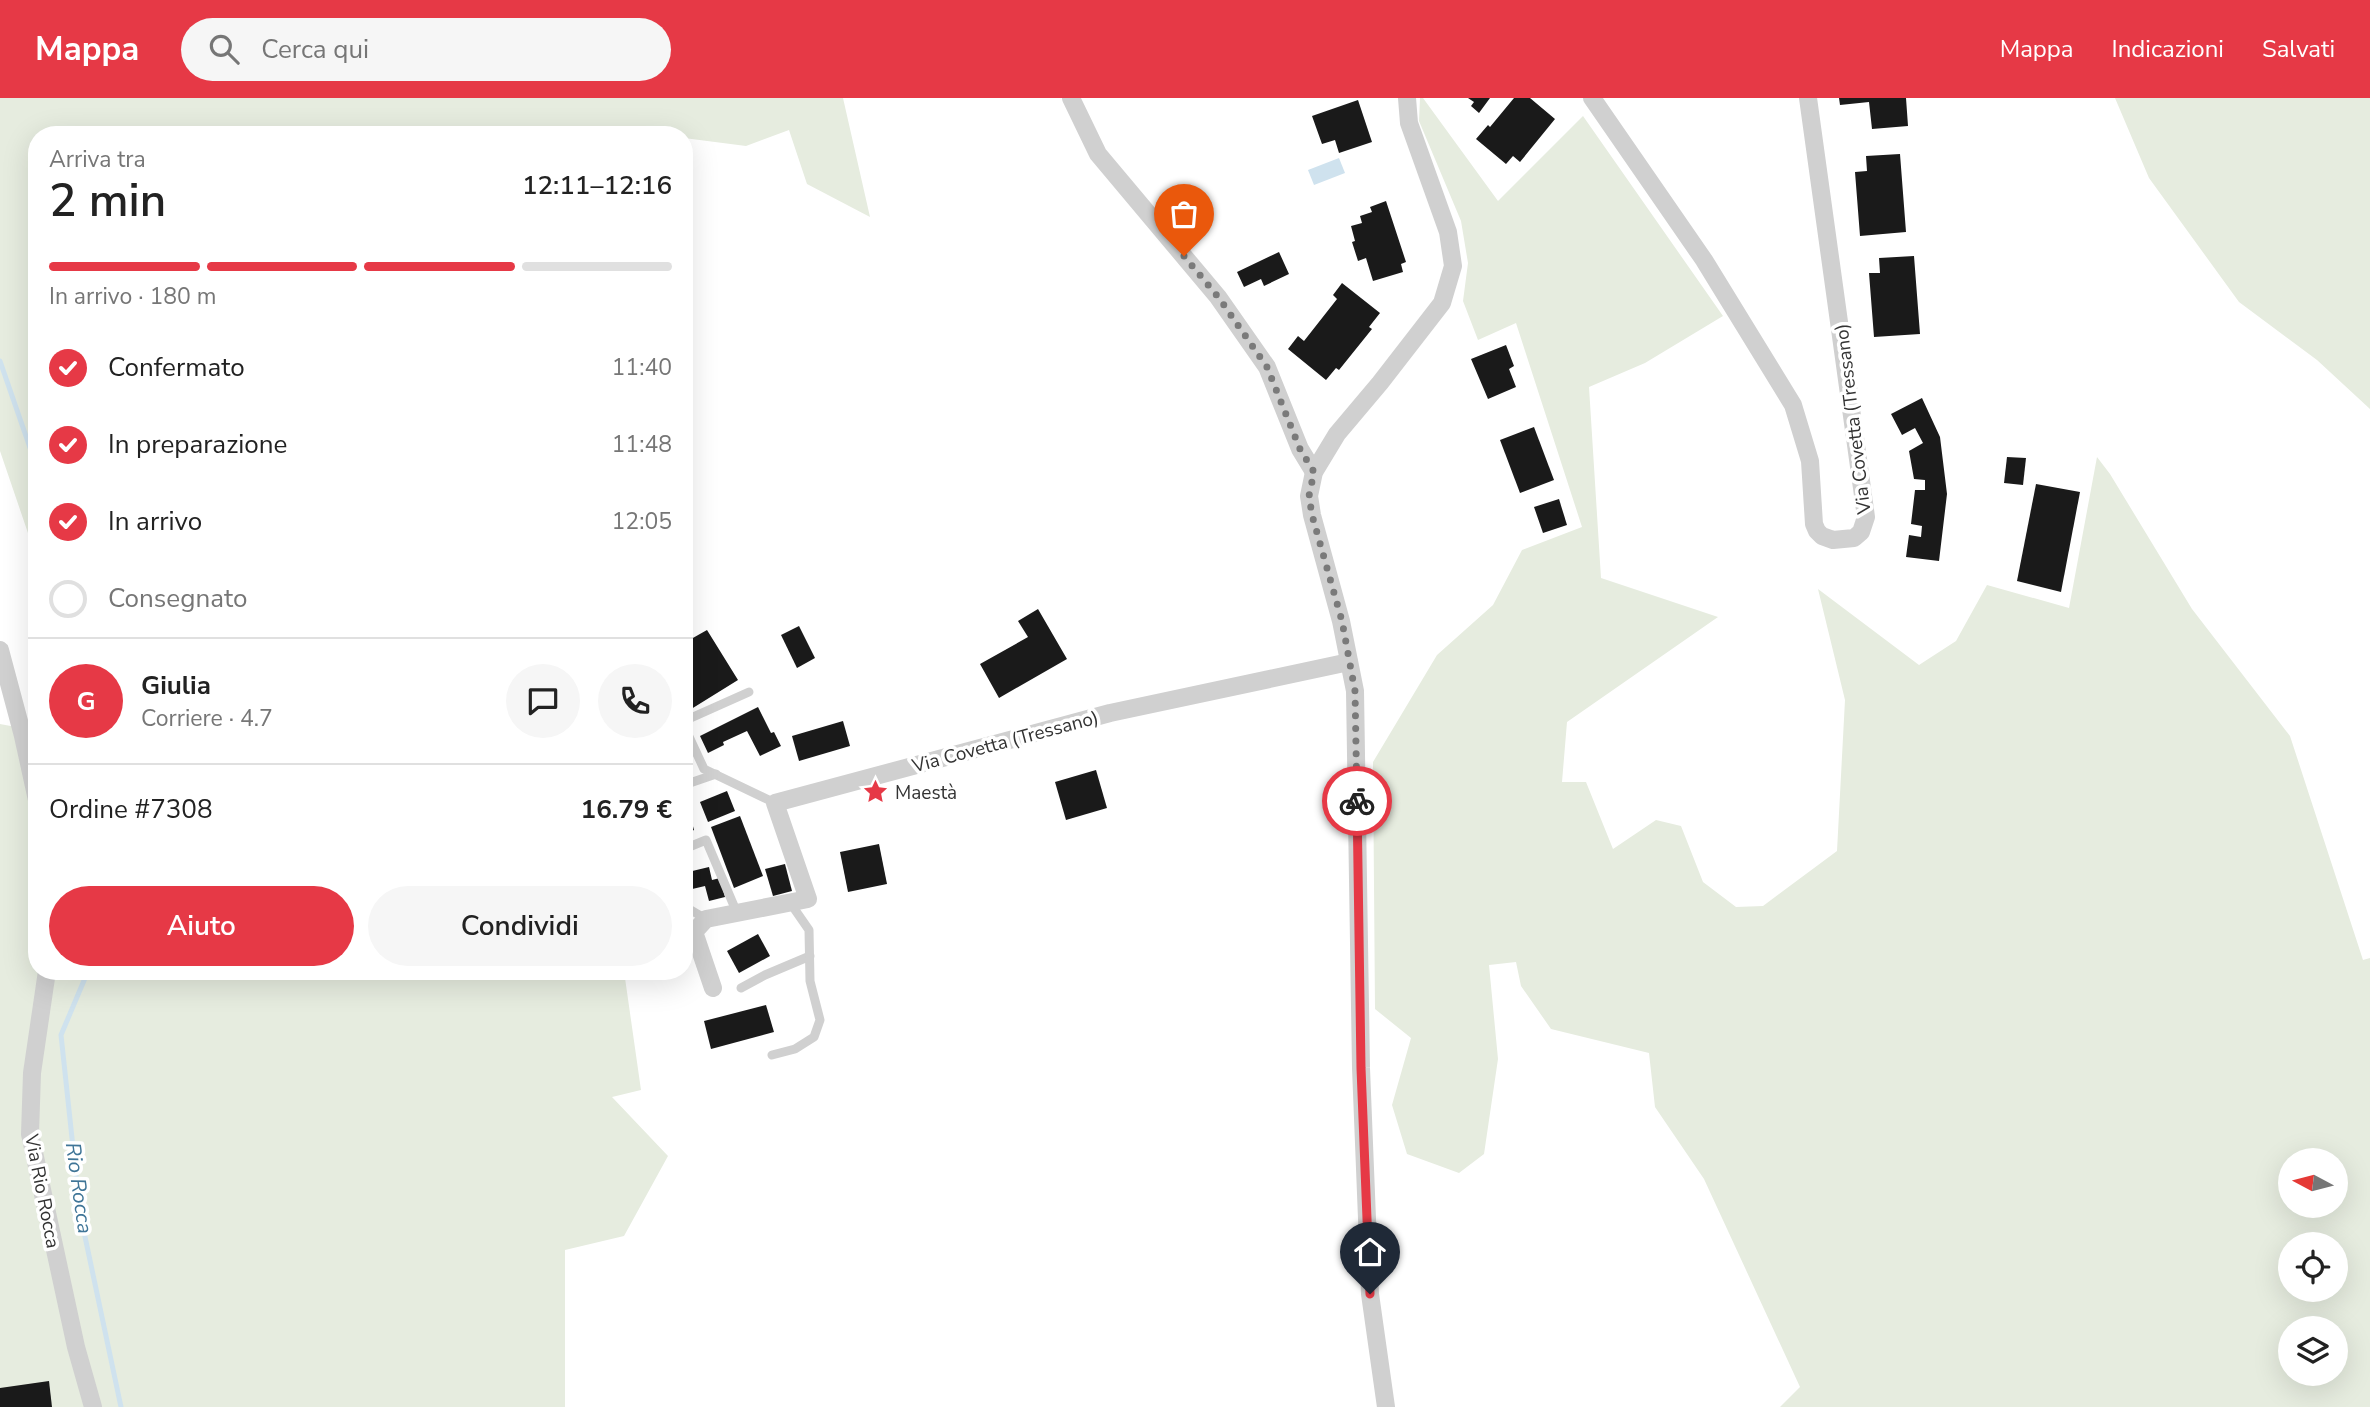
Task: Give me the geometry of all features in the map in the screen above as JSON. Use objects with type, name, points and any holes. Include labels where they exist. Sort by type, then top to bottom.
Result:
[{"type":"street","points":[[1071,98],[1098,153],[1219,298],[1267,367],[1300,449],[1314,472]]},
{"type":"street","points":[[1386,1407],[1370,1294],[1361,1054],[1355,691],[1342,621],[1309,496],[1314,472],[1337,434],[1442,303],[1453,266],[1448,232],[1409,123],[1407,98]]},
{"type":"street","name":"Via Covetta (Tressano)","points":[[1592,98],[1704,260],[1793,405],[1810,461],[1814,524],[1822,536],[1833,540],[1854,538],[1861,532],[1866,517],[1808,98]]},
{"type":"street","points":[[0,650],[28,759]]},
{"type":"street","name":"Via Covetta (Tressano)","points":[[775,803],[1110,713],[1349,662]]},
{"type":"street","points":[[713,988],[694,932],[706,919],[808,899],[775,803]]},
{"type":"street","name":"Via Rio Rocca","points":[[46,980],[32,1073],[30,1134],[76,1347],[93,1407]]},
{"type":"lane","points":[[693,720],[749,692]]},
{"type":"lane","points":[[693,744],[704,768],[775,803]]},
{"type":"lane","points":[[693,782],[716,774]]},
{"type":"lane","points":[[693,845],[706,840],[737,913]]},
{"type":"lane","points":[[772,1055],[795,1049],[814,1037],[820,1020],[810,981],[808,930],[791,904]]},
{"type":"lane","points":[[693,911],[706,919]]},
{"type":"lane","points":[[741,988],[810,956]]},
{"type":"shaded area","points":[[0,98],[843,98],[870,217],[807,184],[789,130],[746,146],[693,139],[693,126],[28,126],[28,533],[0,451]]},
{"type":"shaded area","points":[[1420,98],[1423,98],[1498,201],[1583,116],[1723,316],[1645,363],[1589,387],[1601,578],[1718,617],[1567,722],[1562,782],[1586,782],[1613,849],[1656,820],[1681,826],[1703,882],[1736,907],[1763,906],[1837,851],[1845,700],[1818,589],[1919,665],[1956,641],[1987,585],[2069,608],[2097,457],[2192,609],[2290,736],[2363,960],[2370,958],[2370,1407],[1780,1407],[1800,1387],[1704,1179],[1655,1107],[1649,1053],[1551,1029],[1521,986],[1516,962],[1489,965],[1498,1059],[1484,1154],[1459,1173],[1407,1154],[1392,1105],[1411,1038],[1375,1009],[1373,762],[1437,655],[1493,605],[1522,550],[1582,527],[1516,323],[1478,340],[1463,301],[1468,263],[1461,221],[1419,121]]},
{"type":"shaded area","points":[[2115,98],[2370,98],[2370,409],[2317,360],[2239,302],[2149,178]]},
{"type":"shaded area","points":[[0,724],[28,729],[28,980],[625,980],[641,1090],[612,1097],[668,1156],[624,1236],[565,1250],[565,1407],[0,1407]]},
{"type":"water","points":[[1339,158],[1345,173],[1314,185],[1308,170]]},
{"type":"building","points":[[1468,98],[1490,98],[1479,113],[1471,106],[1474,102]]},
{"type":"building","points":[[1514,98],[1530,98],[1555,119],[1520,162],[1513,156],[1506,164],[1476,139],[1488,125],[1490,127]]},
{"type":"building","points":[[1839,98],[1906,98],[1908,126],[1872,129],[1869,102],[1840,105]]},
{"type":"building","points":[[1358,100],[1372,142],[1339,153],[1335,140],[1322,144],[1312,116]]},
{"type":"building","points":[[1900,154],[1906,232],[1860,236],[1855,172],[1867,171],[1866,156]]},
{"type":"building","points":[[1386,201],[1406,262],[1401,264],[1403,272],[1373,281],[1366,258],[1358,261],[1352,242],[1355,241],[1351,226],[1362,223],[1360,216],[1372,212],[1370,207]]},
{"type":"building","points":[[1279,252],[1289,274],[1264,286],[1261,279],[1244,287],[1237,272]]},
{"type":"building","points":[[1914,256],[1920,334],[1874,337],[1869,273],[1880,273],[1879,258]]},
{"type":"building","points":[[1342,283],[1380,313],[1369,327],[1372,329],[1339,370],[1336,368],[1326,380],[1288,349],[1298,336],[1304,341],[1337,299],[1333,295]]},
{"type":"building","points":[[1506,345],[1514,366],[1509,369],[1516,387],[1488,399],[1471,359]]},
{"type":"building","points":[[1922,398],[1940,437],[1947,494],[1939,561],[1906,557],[1909,535],[1921,537],[1922,526],[1911,524],[1915,490],[1925,490],[1925,480],[1914,479],[1909,451],[1923,443],[1915,428],[1902,435],[1891,414]]},
{"type":"building","points":[[1534,427],[1554,480],[1520,493],[1500,440]]},
{"type":"building","points":[[2007,457],[2026,458],[2023,485],[2004,483]]},
{"type":"building","points":[[2036,484],[2080,492],[2061,592],[2017,581]]},
{"type":"building","points":[[1559,499],[1567,525],[1543,533],[1534,507]]},
{"type":"building","points":[[1038,609],[1067,659],[999,698],[980,664],[1028,637],[1018,621]]},
{"type":"building","points":[[799,626],[815,658],[797,668],[781,635]]},
{"type":"building","points":[[707,630],[738,680],[693,708],[693,638]]},
{"type":"building","points":[[758,707],[781,746],[760,756],[747,731],[723,742],[724,745],[708,753],[700,736]]},
{"type":"building","points":[[843,721],[850,746],[799,761],[792,736]]},
{"type":"building","points":[[1096,770],[1107,808],[1066,820],[1055,782]]},
{"type":"building","points":[[727,791],[735,811],[708,822],[700,802]]},
{"type":"building","points":[[740,816],[763,876],[734,888],[711,827]]},
{"type":"building","points":[[879,844],[887,884],[848,892],[840,852]]},
{"type":"building","points":[[785,864],[792,891],[773,896],[765,869]]},
{"type":"building","points":[[709,867],[712,880],[720,878],[725,897],[709,901],[705,886],[693,889],[693,871]]},
{"type":"building","points":[[758,934],[770,956],[739,973],[727,951]]},
{"type":"building","points":[[766,1005],[774,1032],[711,1049],[704,1021]]},
{"type":"building","points":[[49,1381],[52,1407],[0,1407],[0,1388]]},
{"type":"waterway","name":"Rio Rocca","points":[[0,361],[28,442]]},
{"type":"waterway","name":"Rio Rocca","points":[[84,980],[61,1035],[80,1213],[121,1407]]},
{"type":"way so far","points":[[1184,256],[1219,298],[1267,367],[1300,449],[1314,472],[1309,496],[1312,515],[1342,621],[1355,691],[1357,801]]},
{"type":"place","name":"Maestà","points":[[875,792]]},
{"type":"route","points":[[1357,801],[1361,1068],[1370,1294]]}]
